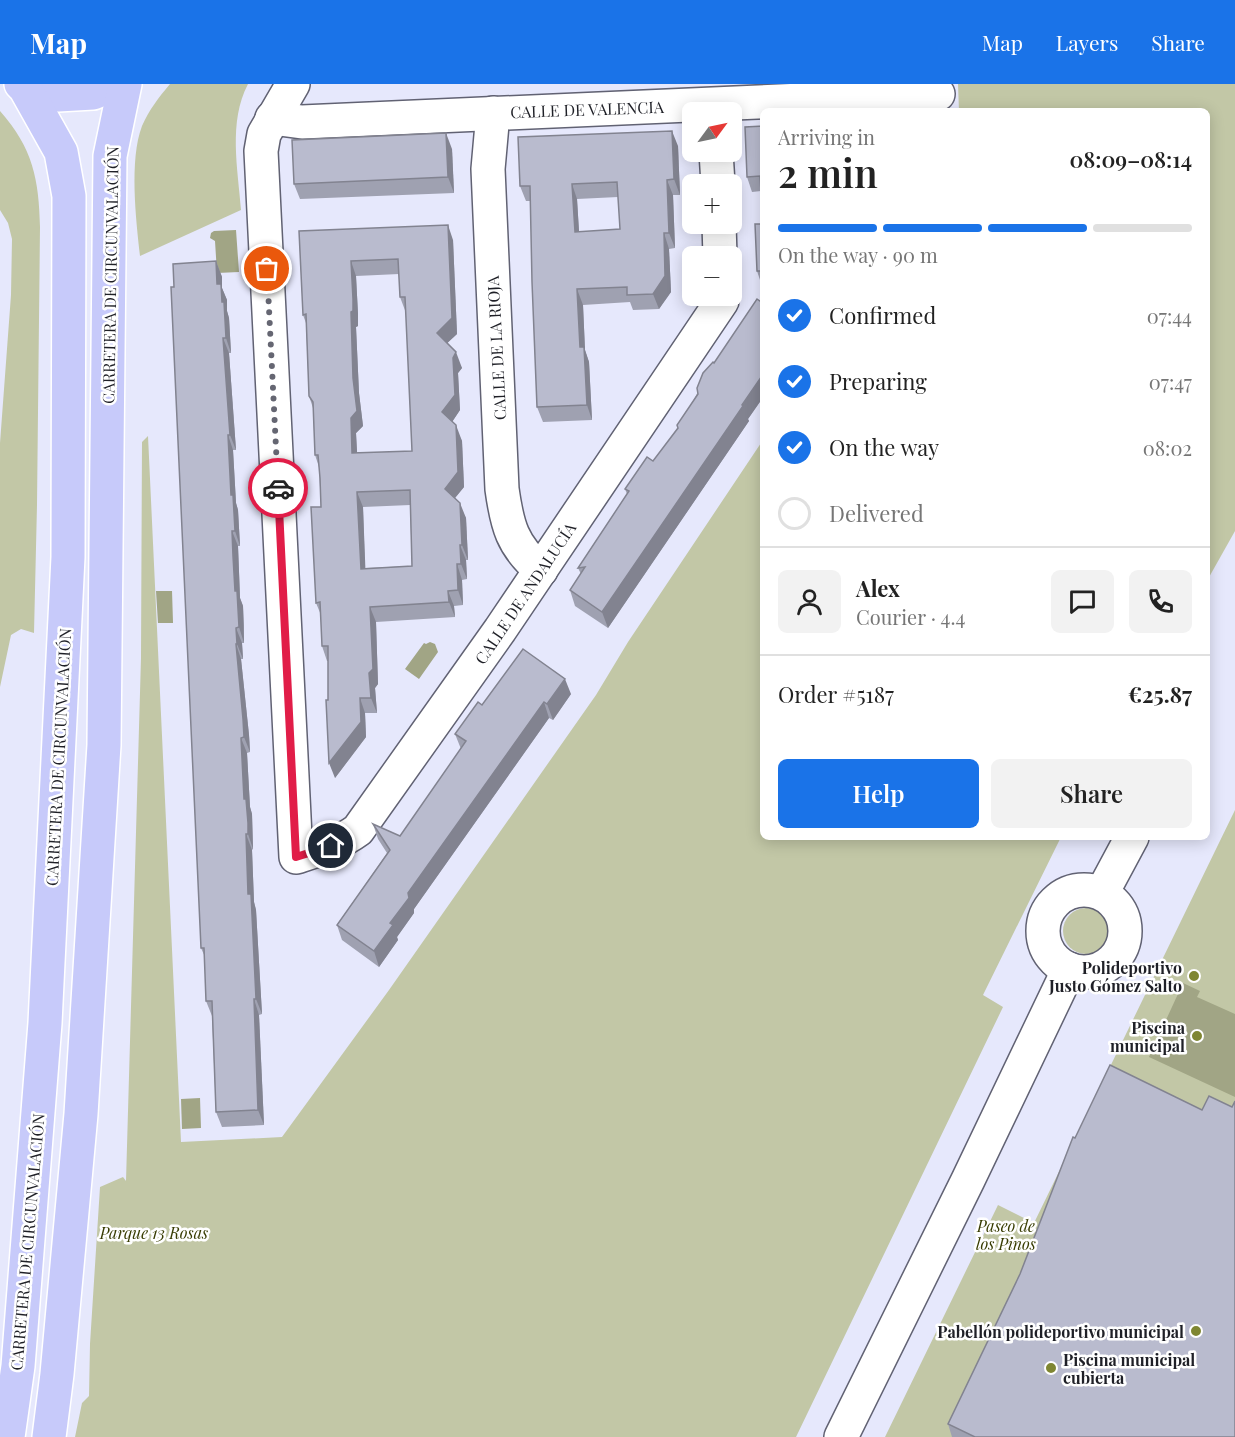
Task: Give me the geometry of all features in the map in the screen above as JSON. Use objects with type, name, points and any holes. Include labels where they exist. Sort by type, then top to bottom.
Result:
[{"type":"main road","points":[[23,85],[58,95],[93,93],[116,84]]},
{"type":"main road","name":"CARRETERA DE CIRCUNVALACIÓN","points":[[49,1437],[81,1114],[104,746],[110,156],[125,84]]},
{"type":"main road","name":"CARRETERA DE CIRCUNVALACIÓN","points":[[8,1437],[18,1366],[45,1023],[68,546],[69,196],[61,152],[23,85]]},
{"type":"street","points":[[272,118],[293,84]]},
{"type":"street","name":"CALLE DE VALENCIA","points":[[272,118],[302,122],[493,114],[714,97],[938,96]]},
{"type":"street","name":"CALLE DE LA RIOJA","points":[[493,114],[488,169],[502,489],[506,518],[515,543],[526,558],[541,570]]},
{"type":"street","name":"CALLE DE ANDALUCÍA","points":[[272,118],[264,134],[261,151],[296,857],[331,846],[358,830],[541,570],[719,306]]},
{"type":"street","points":[[1102,893],[1130,840]]},
{"type":"street","points":[[1088,890],[1102,893],[1121,913],[1125,926],[1124,940],[1118,953],[1109,963],[1097,970],[1083,972],[1069,969],[1057,961],[1048,949],[1044,936],[1045,921],[1050,908],[1060,897],[1073,891],[1088,890]]},
{"type":"street","points":[[841,1437],[973,1171],[1069,969]]},
{"type":"green space","points":[[170,84],[248,84],[238,114],[236,130],[241,210],[140,256],[135,190],[138,140],[148,115]]},
{"type":"green space","points":[[958,84],[1235,84],[1235,531],[1210,575],[1210,108],[959,108]]},
{"type":"green space","points":[[0,111],[20,138],[32,165],[38,194],[40,227],[34,633],[21,629],[11,635],[0,687],[0,443],[11,295],[12,239],[8,223],[0,210]]},
{"type":"green space","name":"Parque 13 Rosas","points":[[148,436],[181,1142],[282,1137],[389,990],[596,695],[628,642],[760,444],[760,840],[1060,840],[983,995],[1003,1007],[796,1437],[75,1437],[82,1403],[89,1396],[100,1187],[123,1177],[126,1181],[141,658],[142,442]]},
{"type":"green space","name":"Polideportivo Justo Gómez Salto","points":[[1235,810],[1235,1437],[885,1437],[998,1205],[1034,1223]]},
{"type":"green space","points":[[1086,908],[1102,915],[1109,931],[1102,947],[1086,954],[1070,947],[1063,931],[1070,915]]},
{"type":"shaded area","points":[[236,230],[239,272],[217,273],[215,241],[210,238],[211,233]]},
{"type":"shaded area","points":[[156,591],[172,591],[173,623],[158,623]]},
{"type":"shaded area","points":[[424,643],[435,644],[438,652],[419,679],[405,669]]},
{"type":"shaded area","name":"Piscina municipal","points":[[1183,983],[1200,991],[1197,997],[1235,1014],[1235,1097],[1149,1057]]},
{"type":"shaded area","points":[[200,1098],[201,1128],[182,1129],[181,1099]]},
{"type":"building","points":[[760,126],[760,176],[747,177],[745,127]]},
{"type":"building","points":[[672,131],[674,179],[667,180],[669,233],[664,233],[665,276],[653,294],[627,295],[627,287],[577,289],[580,347],[584,347],[587,405],[537,407],[530,186],[520,186],[518,137]],"holes":[[[617,182],[620,229],[575,232],[572,184]]]},
{"type":"building","points":[[446,133],[448,177],[294,184],[292,140]]},
{"type":"building","points":[[755,224],[760,224],[760,271],[757,271]]},
{"type":"building","points":[[448,225],[452,318],[437,333],[456,352],[453,358],[455,395],[442,412],[456,425],[458,472],[445,489],[460,503],[462,545],[460,545],[461,564],[457,564],[458,590],[448,591],[449,602],[370,607],[373,669],[369,673],[371,698],[360,698],[361,722],[329,763],[326,700],[328,700],[328,646],[322,646],[320,602],[316,603],[311,507],[321,507],[320,478],[318,455],[315,455],[313,402],[309,396],[306,314],[303,315],[299,231]],"holes":[[[398,259],[400,297],[405,297],[412,451],[352,453],[351,418],[357,411],[353,378],[351,261]],[[410,490],[412,566],[361,569],[357,492]]]},
{"type":"building","points":[[216,261],[217,284],[221,284],[222,302],[224,302],[226,338],[223,338],[235,531],[232,531],[233,556],[239,627],[236,628],[236,644],[244,737],[241,738],[244,799],[246,799],[248,823],[248,834],[246,834],[248,894],[251,894],[256,999],[254,999],[258,1110],[216,1112],[212,1001],[206,1001],[204,948],[201,948],[171,287],[174,287],[173,264]]},
{"type":"building","points":[[757,299],[760,301],[760,379],[602,612],[570,590],[585,567],[578,568],[629,491],[625,489],[647,457],[653,461],[678,428],[677,425],[698,394],[697,388],[703,373],[714,363]]},
{"type":"building","points":[[523,649],[565,679],[547,704],[544,702],[408,893],[409,898],[390,923],[393,925],[374,951],[337,925],[390,850],[373,824],[400,836],[466,741],[455,734],[478,702],[482,705]]},
{"type":"building","name":"Polideportivo Justo Gómez Salto","points":[[1110,1065],[1202,1110],[1209,1096],[1232,1107],[1235,1101],[1235,1437],[975,1437],[948,1424],[1020,1274],[1073,1137],[1075,1138]]},
{"type":"way so far","points":[[267,269],[278,488]]},
{"type":"place","name":"Polideportivo Justo Gómez Salto","points":[[1194,976]]},
{"type":"place","name":"Piscina municipal","points":[[1197,1036]]},
{"type":"place","name":"Pabellón polideportivo municipal","points":[[1196,1331]]},
{"type":"place","name":"Piscina municipal cubierta","points":[[1051,1368]]},
{"type":"route","points":[[278,488],[296,857],[331,846]]},
{"type":"park label","name":"Paseo de los Pinos","points":[[1006,1234]]}]
